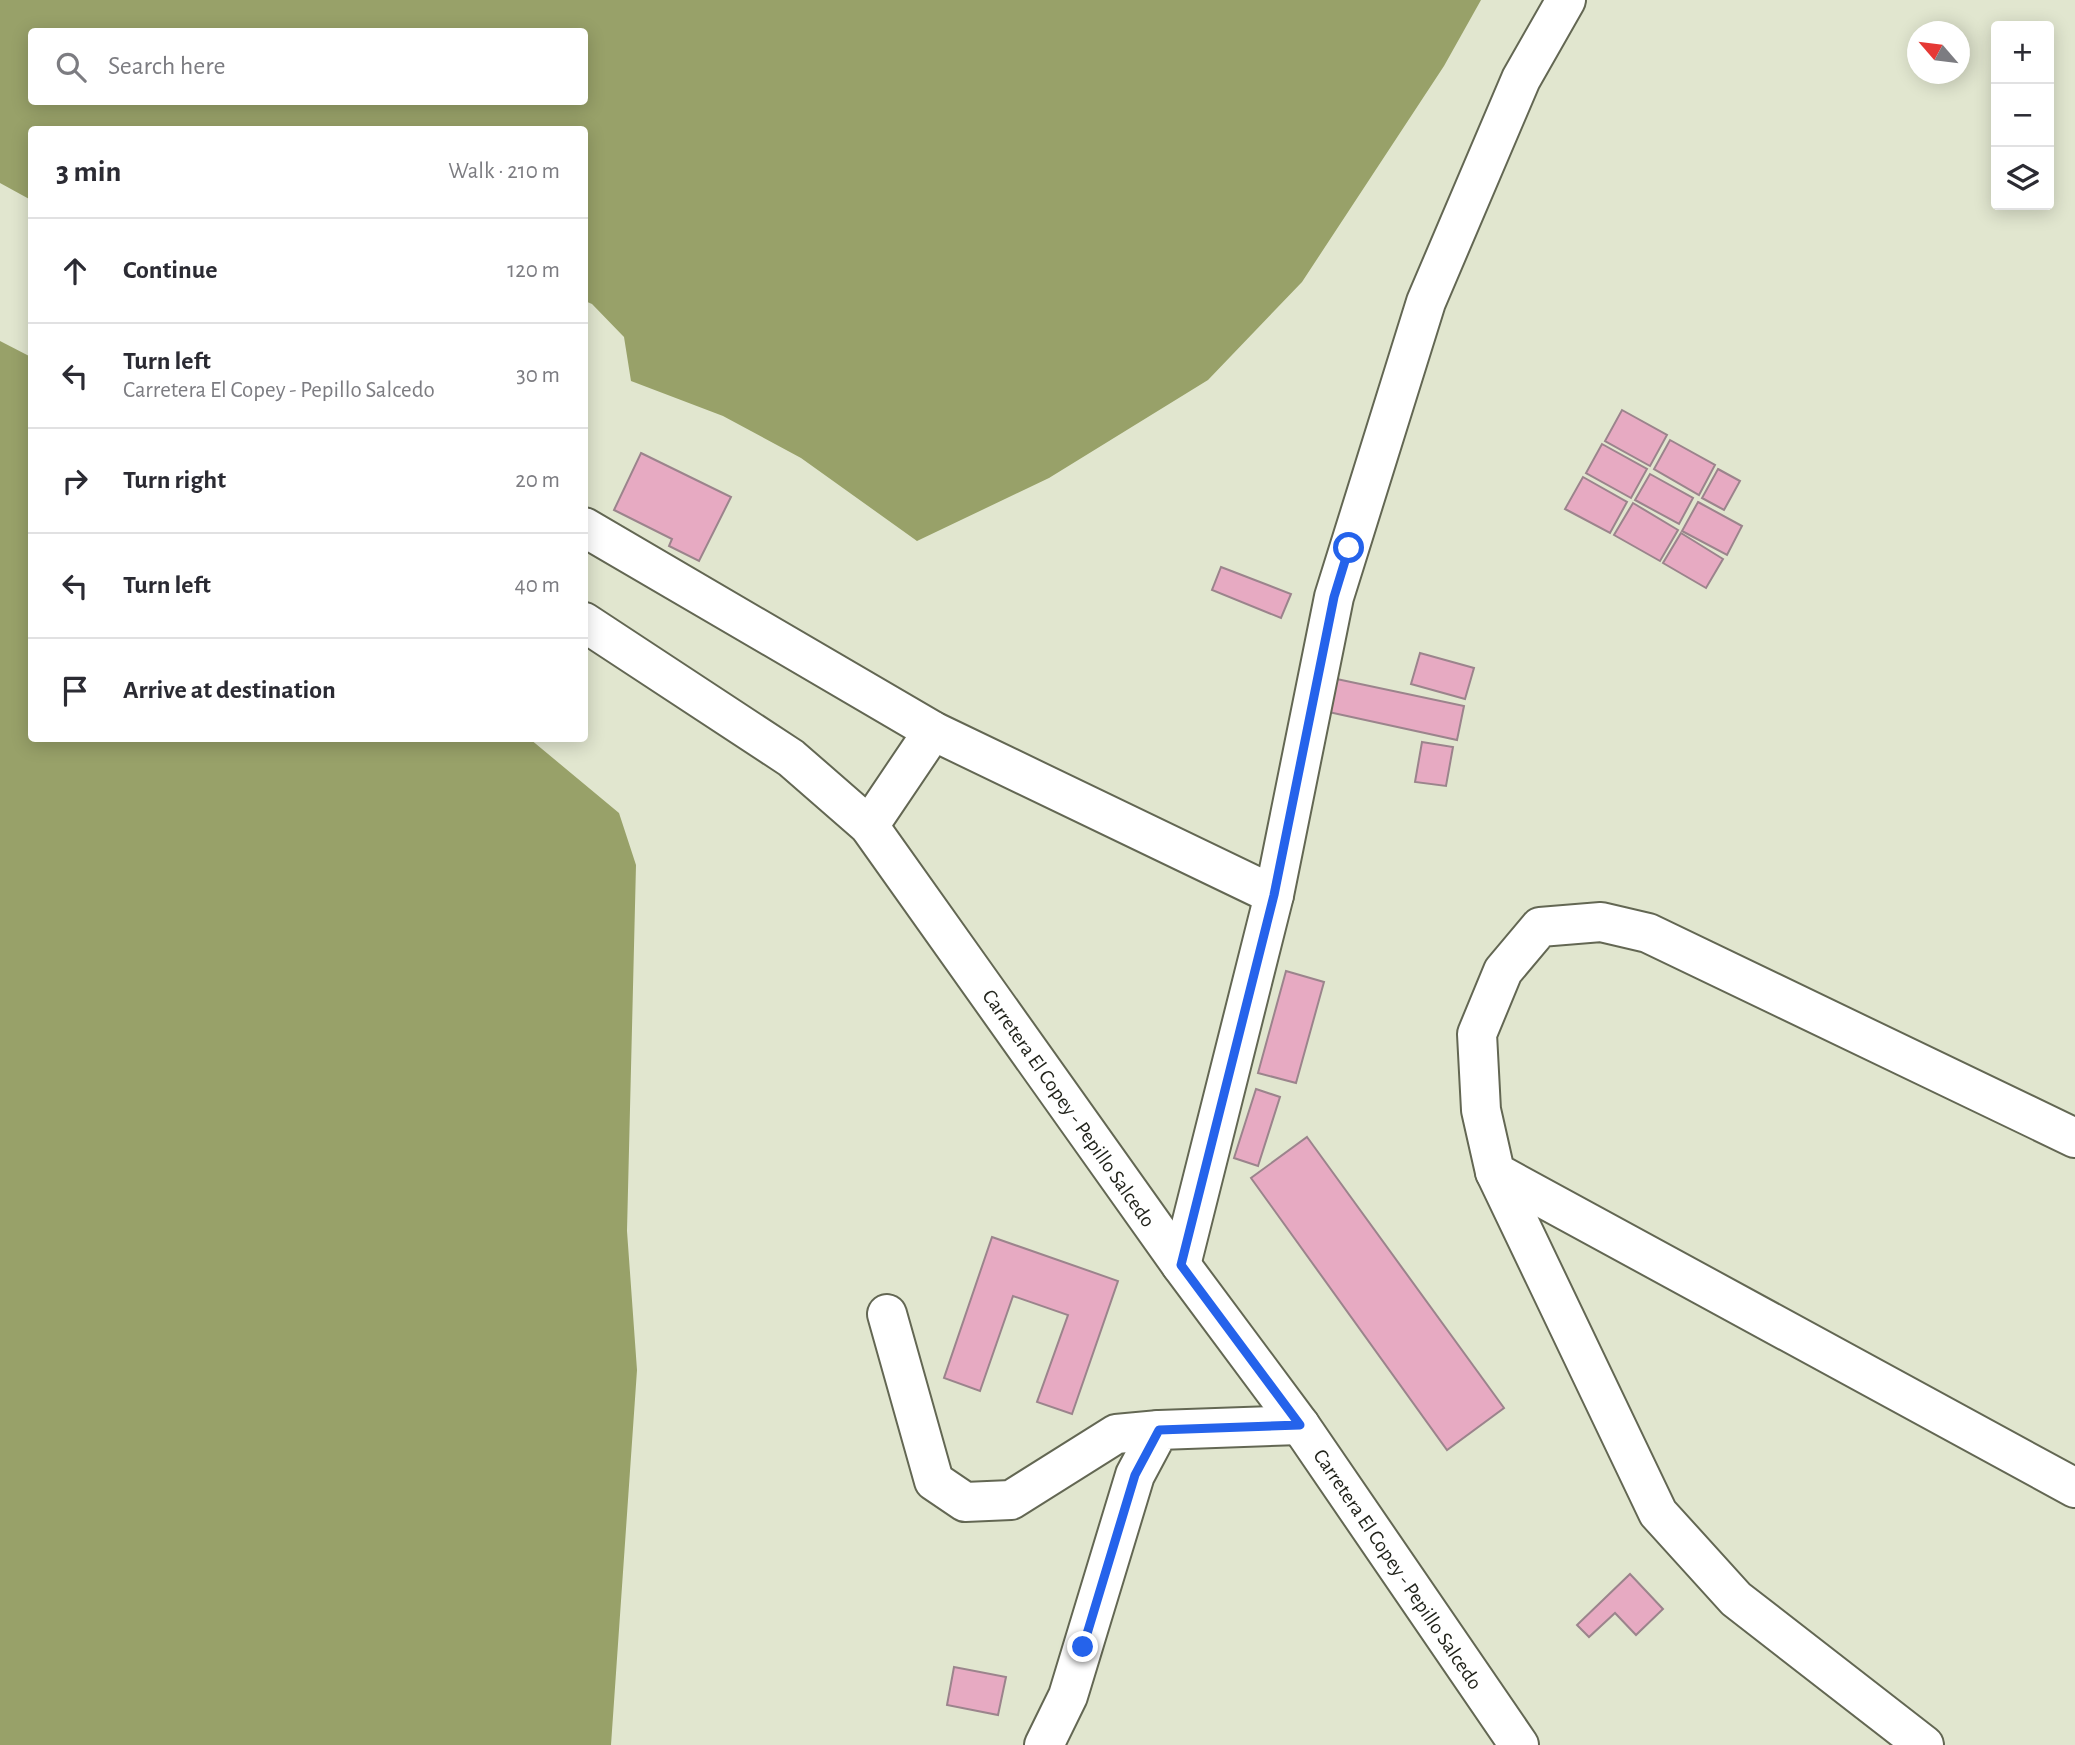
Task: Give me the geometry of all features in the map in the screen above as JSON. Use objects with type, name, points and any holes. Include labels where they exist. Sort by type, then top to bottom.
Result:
[{"type":"street","points":[[1181,1265],[1274,895],[1334,597],[1426,302],[1521,79],[1566,0]]},
{"type":"street","points":[[588,529],[933,731],[1274,895]]},
{"type":"street","name":"Carretera El Copey - Pepillo Salcedo","points":[[588,625],[791,758],[869,826],[1181,1265],[1300,1425],[1519,1745]]},
{"type":"street","points":[[869,826],[933,731]]},
{"type":"street","points":[[1924,1745],[1736,1600],[1658,1513],[1495,1172],[1481,1110],[1477,1034],[1503,971],[1540,927],[1601,922],[1648,933],[2075,1138]]},
{"type":"street","points":[[1495,1172],[2075,1488]]},
{"type":"street","points":[[887,1314],[934,1481],[965,1502],[1010,1500],[1116,1434],[1300,1425]]},
{"type":"street","points":[[1044,1745],[1068,1696],[1135,1475],[1159,1430]]},
{"type":"shaded area","points":[[0,0],[1481,0],[1444,66],[1302,282],[1208,380],[1049,478],[917,541],[801,458],[723,416],[631,381],[624,337],[588,302],[588,126],[28,126],[28,198],[0,183]]},
{"type":"shaded area","points":[[0,341],[28,355],[28,742],[534,742],[619,813],[636,865],[627,1231],[637,1370],[611,1745],[0,1745]]},
{"type":"building","points":[[1622,410],[1667,435],[1650,466],[1605,441]]},
{"type":"building","points":[[1670,440],[1715,465],[1699,495],[1654,469]]},
{"type":"building","points":[[1602,444],[1647,469],[1631,498],[1586,473]]},
{"type":"building","points":[[641,453],[731,497],[699,561],[669,546],[672,539],[614,510]]},
{"type":"building","points":[[1718,469],[1740,481],[1724,510],[1702,498]]},
{"type":"building","points":[[1650,474],[1693,498],[1679,524],[1635,500]]},
{"type":"building","points":[[1583,477],[1627,502],[1610,533],[1565,509]]},
{"type":"building","points":[[1698,502],[1742,526],[1727,555],[1682,531]]},
{"type":"building","points":[[1633,503],[1678,530],[1660,561],[1614,535]]},
{"type":"building","points":[[1681,533],[1723,559],[1706,588],[1663,563]]},
{"type":"building","points":[[1221,567],[1291,594],[1281,618],[1212,590]]},
{"type":"building","points":[[1420,653],[1474,668],[1465,699],[1411,684]]},
{"type":"building","points":[[1332,678],[1464,706],[1457,740],[1324,711]]},
{"type":"building","points":[[1422,742],[1453,747],[1446,786],[1415,782]]},
{"type":"building","points":[[1286,971],[1324,982],[1296,1083],[1258,1073]]},
{"type":"building","points":[[1256,1089],[1280,1097],[1258,1166],[1234,1158]]},
{"type":"building","points":[[1307,1137],[1504,1408],[1447,1450],[1251,1178]]},
{"type":"building","points":[[992,1237],[1118,1281],[1072,1414],[1037,1402],[1068,1315],[1013,1296],[980,1391],[944,1378]]},
{"type":"building","points":[[1630,1574],[1663,1609],[1636,1635],[1615,1613],[1589,1637],[1577,1625]]},
{"type":"building","points":[[954,1667],[1006,1677],[998,1715],[947,1705]]},
{"type":"route","points":[[1083,1647],[1135,1475],[1159,1430],[1300,1425],[1181,1265],[1274,895],[1334,597],[1349,548]]}]
